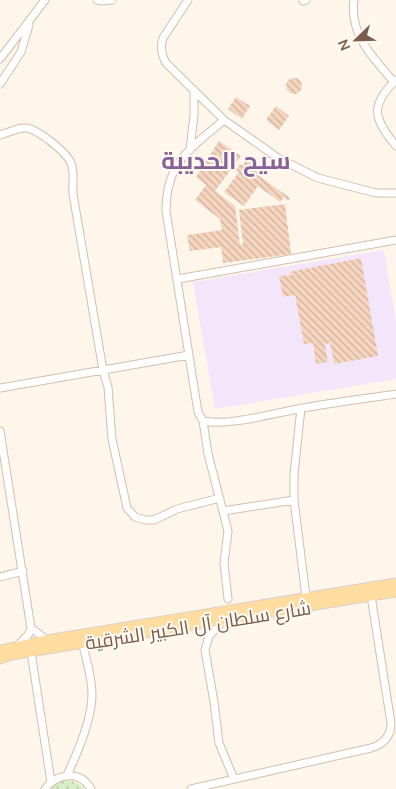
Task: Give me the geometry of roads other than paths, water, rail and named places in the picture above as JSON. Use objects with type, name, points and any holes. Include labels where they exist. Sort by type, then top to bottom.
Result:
[{"type":"main road","name":"شارع سلطان آل الكبير الشرقية","points":[[0,650],[20,644],[396,583]]},
{"type":"main road","name":"شارع سلطان آل الكبير الشرقية","points":[[0,658],[11,654],[83,644],[396,592]]},
{"type":"street","points":[[0,59],[45,0]]},
{"type":"street","points":[[97,0],[112,0]]},
{"type":"street","points":[[188,0],[164,38],[161,51],[166,63],[224,120],[273,154],[318,178],[376,193],[396,193]]},
{"type":"street","points":[[354,0],[354,20],[363,44],[395,81],[380,99],[376,113],[382,128],[396,146]]},
{"type":"street","points":[[0,84],[21,52],[29,22]]},
{"type":"street","points":[[190,150],[194,115],[194,90]]},
{"type":"street","points":[[224,120],[180,159],[169,182],[166,212],[198,412],[203,420],[208,454],[228,531],[224,563],[228,599]]},
{"type":"street","points":[[0,135],[28,128],[40,134],[61,150],[70,162],[73,194],[103,370],[108,387],[112,438],[127,508],[135,516],[146,520],[154,520],[177,509],[220,498]]},
{"type":"street","points":[[178,280],[396,240]]},
{"type":"street","points":[[0,388],[189,355]]},
{"type":"street","points":[[203,420],[214,423],[228,422],[300,408],[396,394]]},
{"type":"street","points":[[300,408],[294,474],[294,500],[306,597]]},
{"type":"street","points":[[0,431],[31,628],[20,644]]},
{"type":"street","points":[[223,511],[294,500]]},
{"type":"street","points":[[0,577],[23,571]]},
{"type":"street","points":[[371,596],[392,722],[391,730],[385,741]]},
{"type":"street","points":[[225,620],[209,636],[205,650],[219,743],[234,779]]},
{"type":"street","points":[[31,628],[47,640]]},
{"type":"street","points":[[67,775],[80,749],[92,701],[91,682],[83,644]]},
{"type":"street","points":[[32,652],[51,782]]},
{"type":"street","points":[[191,789],[371,748],[385,741],[396,739]]},
{"type":"street","points":[[45,789],[58,777],[67,775],[76,776],[84,780],[91,788]]},
{"type":"district","name":"سيح الحديبة","points":[[226,161]]}]
